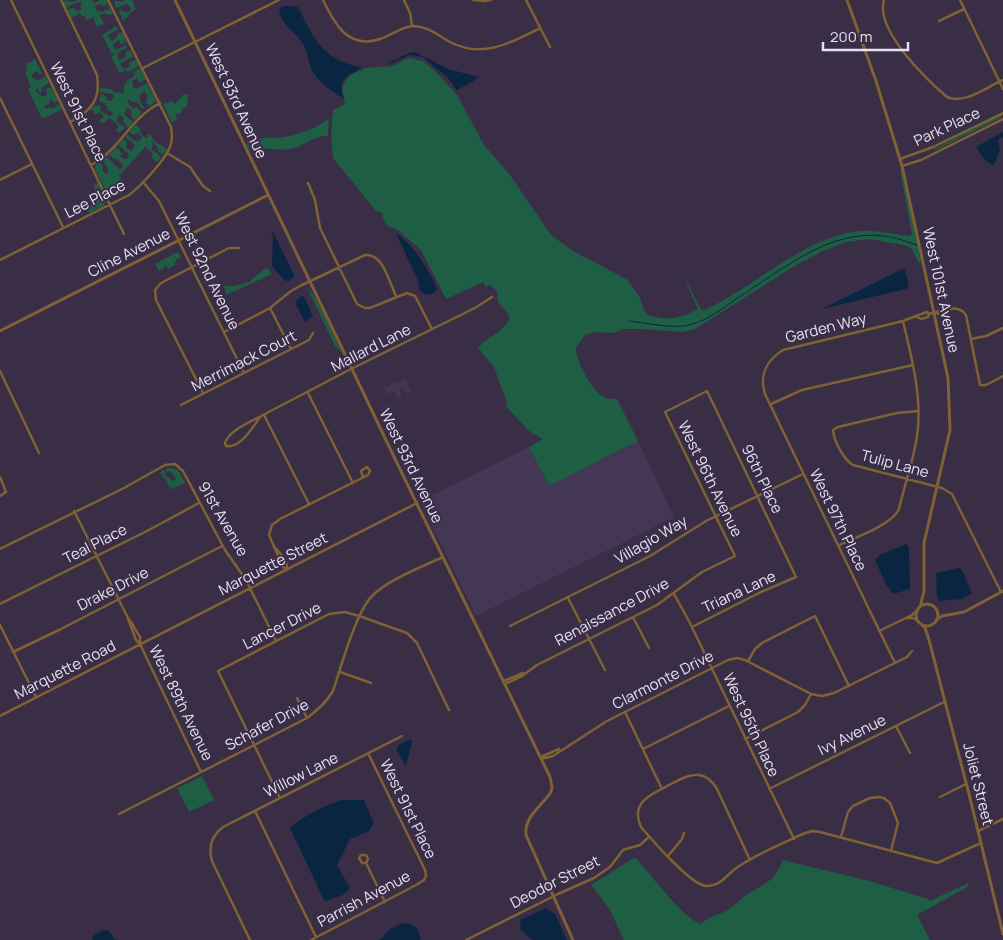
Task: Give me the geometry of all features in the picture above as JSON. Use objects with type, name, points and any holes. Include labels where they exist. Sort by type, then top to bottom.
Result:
[{"type":"street","name":"West 91st Place","points":[[11,0],[124,234]]},
{"type":"street","points":[[61,0],[97,75],[95,101],[87,112],[70,122]]},
{"type":"street","points":[[108,0],[160,103],[172,132],[171,144],[167,153],[190,166],[203,186],[210,191]]},
{"type":"street","name":"West 93rd Avenue","points":[[175,0],[416,504],[550,777],[551,792],[528,820],[525,829],[573,940]]},
{"type":"street","points":[[142,68],[279,0]]},
{"type":"street","points":[[323,0],[340,30],[358,40],[370,41],[379,39],[412,26],[427,29],[458,46],[482,50],[505,45],[540,28]]},
{"type":"street","points":[[404,0],[410,13],[412,26]]},
{"type":"street","points":[[473,0],[491,0]]},
{"type":"street","points":[[526,0],[550,47]]},
{"type":"street","name":"West 101st Avenue","points":[[847,0],[879,88],[902,166],[948,378],[951,416],[949,442],[923,546],[924,591],[926,601],[932,606]]},
{"type":"street","points":[[884,0],[884,14],[896,44],[951,99],[965,98],[1001,81]]},
{"type":"street","points":[[960,0],[1001,81],[1003,89]]},
{"type":"street","points":[[939,21],[964,9]]},
{"type":"street","points":[[0,100],[63,228]]},
{"type":"street","points":[[91,165],[108,154],[144,112],[160,103]]},
{"type":"street","name":"Park Place","points":[[900,160],[933,147],[1003,113]]},
{"type":"street","name":"Park Place","points":[[902,166],[921,160],[1003,119]]},
{"type":"street","name":"Lee Place","points":[[0,260],[130,195],[167,153]]},
{"type":"street","points":[[0,180],[32,164]]},
{"type":"street","name":"West 92nd Avenue","points":[[143,182],[158,198],[244,373]]},
{"type":"street","points":[[308,184],[315,200],[320,228],[357,304],[370,308],[407,293],[415,296],[432,329]]},
{"type":"street","name":"Cline Avenue","points":[[0,331],[268,195]]},
{"type":"street","points":[[203,393],[156,300],[154,290],[161,283],[231,248],[239,248]]},
{"type":"street","points":[[224,332],[270,308],[291,291],[365,255],[373,256],[378,260],[396,296]]},
{"type":"street","name":"Mallard Lane","points":[[260,417],[249,433],[232,446],[226,446],[226,438],[246,424],[475,308],[492,297]]},
{"type":"street","points":[[270,308],[291,349]]},
{"type":"street","name":"Garden Way","points":[[763,385],[764,371],[767,365],[772,358],[783,350],[903,321],[927,312],[940,315],[948,313],[950,310],[960,309],[964,313],[971,339]]},
{"type":"street","points":[[838,546],[894,518],[899,509],[916,439],[918,411],[913,365],[903,321]]},
{"type":"street","points":[[1003,328],[986,336],[971,339],[980,385],[986,385],[1003,376]]},
{"type":"street","name":"Merrimack Court","points":[[181,405],[309,340],[313,333]]},
{"type":"street","points":[[770,404],[802,390],[913,365]]},
{"type":"street","points":[[0,371],[39,453]]},
{"type":"street","name":"West 97th Place","points":[[763,385],[770,404],[895,663]]},
{"type":"street","name":"West 96th Avenue","points":[[707,391],[665,412],[735,556]]},
{"type":"street","name":"96th Place","points":[[707,391],[796,577]]},
{"type":"street","points":[[308,393],[353,482]]},
{"type":"street","name":"Tulip Lane","points":[[918,411],[897,413],[838,427],[834,430],[834,435],[845,459],[851,464],[947,490],[955,497],[1002,592]]},
{"type":"street","points":[[264,415],[309,504]]},
{"type":"street","name":"91st Avenue","points":[[74,512],[124,488],[165,465],[175,464],[183,471],[222,546],[250,588],[276,641]]},
{"type":"street","name":"Villagio Way","points":[[510,626],[650,556],[689,530],[716,516],[804,474]]},
{"type":"street","points":[[0,477],[6,492],[0,496]]},
{"type":"street","points":[[287,570],[283,567],[269,535],[269,531],[275,522],[363,477]]},
{"type":"street","name":"Teal Place","points":[[0,604],[35,588],[199,503]]},
{"type":"street","name":"Marquette Street","points":[[140,644],[416,504]]},
{"type":"street","points":[[0,549],[74,512]]},
{"type":"street","name":"West 89th Avenue","points":[[74,512],[127,616],[133,635],[140,644],[201,772]]},
{"type":"street","name":"Drake Drive","points":[[13,652],[62,629],[222,546]]},
{"type":"street","name":"Renaissance Drive","points":[[504,683],[536,664],[657,605],[702,572],[735,556]]},
{"type":"street","name":"Schafer Drive","points":[[119,814],[307,718],[319,710],[328,701],[333,691],[363,607],[374,594],[391,583],[443,557]]},
{"type":"street","name":"Triana Lane","points":[[692,627],[761,592],[796,577]]},
{"type":"street","name":"West 101st Avenue","points":[[919,608],[924,591]]},
{"type":"street","points":[[936,620],[942,616],[964,612],[1002,592]]},
{"type":"street","name":"West 95th Place","points":[[674,594],[692,627],[794,839]]},
{"type":"street","points":[[568,598],[604,670]]},
{"type":"street","points":[[880,631],[906,618],[926,604],[941,613],[949,615]]},
{"type":"street","points":[[919,608],[916,615],[920,623]]},
{"type":"street","points":[[906,618],[913,618],[926,626],[933,624],[938,614],[936,609]]},
{"type":"street","name":"Lancer Drive","points":[[254,745],[218,671],[329,614],[345,612],[401,631],[412,637],[417,643],[449,710]]},
{"type":"street","points":[[748,662],[755,649],[762,643],[816,616],[849,686]]},
{"type":"street","points":[[633,617],[649,648]]},
{"type":"street","name":"Joliet Street","points":[[920,623],[925,628],[929,640],[1003,934]]},
{"type":"street","name":"Joliet Street","points":[[929,640],[929,630],[933,624]]},
{"type":"street","points":[[0,625],[36,697]]},
{"type":"street","name":"Marquette Road","points":[[0,716],[140,644]]},
{"type":"street","points":[[745,739],[798,712],[805,705],[811,694],[819,696],[829,695],[907,657],[912,650]]},
{"type":"street","name":"Clarmonte Drive","points":[[541,759],[607,721],[730,659],[740,659],[748,662],[811,694]]},
{"type":"street","points":[[340,672],[371,683]]},
{"type":"street","points":[[297,698],[307,718]]},
{"type":"street","name":"Ivy Avenue","points":[[769,789],[944,702]]},
{"type":"street","points":[[643,749],[729,706]]},
{"type":"street","points":[[625,712],[662,789]]},
{"type":"street","points":[[896,726],[910,753]]},
{"type":"street","name":"Willow Lane","points":[[250,940],[212,861],[210,844],[213,837],[223,827],[402,736]]},
{"type":"street","points":[[254,745],[280,798]]},
{"type":"street","name":"West 91st Place","points":[[368,753],[425,870],[426,876]]},
{"type":"street","points":[[750,860],[717,789],[710,780],[699,775],[690,776],[644,799],[638,812],[639,823],[667,856],[693,881],[703,885],[714,885],[721,882],[735,869],[750,860],[813,831],[937,863],[981,843]]},
{"type":"street","points":[[940,797],[966,784]]},
{"type":"street","points":[[841,837],[848,812],[853,806],[870,798],[884,798],[890,803],[898,823],[891,851]]},
{"type":"street","points":[[255,811],[316,937]]},
{"type":"street","points":[[978,832],[1003,819]]},
{"type":"street","points":[[667,856],[682,840],[684,833]]},
{"type":"street","name":"Deodor Street","points":[[466,940],[594,878],[610,866],[623,850],[640,845],[649,837]]},
{"type":"street","points":[[366,863],[385,902]]},
{"type":"street","name":"Parrish Avenue","points":[[312,940],[418,884],[426,876]]},
{"type":"shaded area","points":[[405,379],[411,391],[406,393],[402,387],[399,389],[402,396],[397,398],[394,391],[387,394],[384,389],[394,382],[395,384]]},
{"type":"shaded area","points":[[638,441],[674,517],[476,616],[420,501],[529,447],[549,486]]},
{"type":"green space","points":[[66,0],[72,2],[92,0],[94,3],[106,0],[108,4],[104,6],[99,4],[95,7],[98,12],[110,8],[113,14],[99,14],[104,24],[97,27],[93,17],[85,21],[85,16],[82,16],[80,13],[71,18],[67,10],[72,8],[78,11],[82,9],[80,5],[82,4],[81,2],[75,3],[66,8],[63,2]]},
{"type":"green space","points":[[114,0],[121,2],[132,0],[136,9],[123,21],[119,10],[126,13],[131,8],[127,4],[116,8]]},
{"type":"green space","points":[[117,26],[118,29],[108,35],[111,41],[122,32],[127,42],[123,39],[124,44],[121,44],[119,40],[113,44],[116,50],[126,45],[127,48],[119,52],[117,56],[119,60],[125,58],[126,52],[130,50],[134,57],[120,64],[124,69],[130,66],[129,63],[136,59],[139,66],[127,72],[126,70],[119,73],[110,54],[112,56],[115,54],[112,54],[102,35]]},
{"type":"green space","points":[[409,58],[423,61],[457,95],[484,145],[510,175],[551,235],[573,251],[628,280],[648,315],[674,318],[698,309],[682,273],[702,311],[721,302],[779,265],[820,242],[840,235],[861,231],[910,236],[912,234],[900,170],[902,170],[921,262],[919,263],[911,248],[903,245],[870,239],[846,242],[796,265],[695,329],[683,332],[622,329],[614,333],[594,332],[585,335],[576,348],[578,360],[584,374],[602,396],[617,399],[638,441],[549,486],[529,447],[543,439],[529,431],[506,406],[507,401],[494,367],[478,348],[486,340],[499,332],[510,318],[498,302],[497,291],[490,285],[486,287],[483,282],[446,299],[421,250],[398,230],[386,225],[381,212],[376,211],[333,158],[331,135],[333,110],[345,104],[342,90],[350,75],[366,68],[392,66]]},
{"type":"green space","points":[[35,59],[42,73],[40,75],[37,71],[33,73],[32,78],[38,81],[46,76],[49,83],[41,88],[42,91],[40,92],[37,88],[35,91],[43,97],[47,95],[46,89],[51,87],[58,101],[54,103],[51,99],[50,103],[44,106],[46,109],[51,107],[52,109],[59,104],[62,109],[42,119],[28,89],[31,87],[25,72],[27,62],[29,63]]},
{"type":"green space","points":[[140,68],[146,80],[141,83],[136,77],[132,81],[134,89],[147,83],[156,101],[149,107],[146,102],[148,96],[144,91],[139,96],[141,104],[145,107],[142,109],[136,101],[133,102],[128,99],[127,101],[133,109],[136,107],[142,112],[135,120],[131,117],[131,110],[127,108],[124,114],[133,122],[128,128],[123,121],[124,118],[119,115],[116,121],[125,128],[119,133],[116,130],[119,126],[110,118],[102,124],[99,121],[104,116],[99,112],[94,114],[93,110],[90,110],[97,103],[95,106],[100,105],[101,111],[110,117],[113,112],[107,110],[108,106],[105,105],[106,103],[99,101],[101,94],[111,101],[114,96],[99,92],[100,88],[124,93],[124,83],[127,84],[126,82]]},
{"type":"green space","points":[[184,94],[189,95],[187,106],[181,110],[182,113],[176,114],[177,120],[171,122],[163,104],[172,101],[175,104]]},
{"type":"green space","points":[[1002,114],[1002,117],[936,150],[934,149]]},
{"type":"green space","points":[[329,118],[328,136],[318,137],[296,148],[286,150],[262,149],[253,152],[246,144],[257,139],[297,134],[319,125]]},
{"type":"green space","points":[[136,124],[141,130],[139,132],[145,138],[148,138],[147,135],[150,134],[154,141],[167,149],[163,155],[159,152],[157,146],[151,142],[153,146],[151,149],[161,157],[156,163],[151,156],[153,153],[145,147],[119,176],[121,179],[116,183],[117,186],[107,190],[110,200],[95,169],[95,165],[100,162],[105,174],[109,172],[103,160],[107,157],[120,170],[123,166],[118,159],[116,160],[109,155],[117,147],[115,151],[118,148],[122,154],[120,156],[127,159],[129,154],[118,145],[123,139],[127,142],[126,148],[132,151],[135,145],[125,137],[127,134],[135,141],[139,141],[142,137],[138,133],[134,135],[129,132]]},
{"type":"green space","points":[[98,183],[106,202],[93,209],[105,203],[104,206],[89,213],[88,208],[94,201],[92,196],[95,192],[94,185]]},
{"type":"green space","points":[[178,252],[181,258],[176,259],[175,265],[169,269],[164,265],[164,268],[159,271],[155,264]]},
{"type":"green space","points":[[267,267],[272,274],[226,295],[224,286],[235,286],[249,282]]},
{"type":"green space","points":[[307,287],[316,298],[341,351],[335,346]]},
{"type":"green space","points":[[166,469],[178,470],[185,483],[173,488],[171,485],[171,490],[160,472],[164,470],[166,476],[173,481],[176,479],[171,471],[167,472]]},
{"type":"green space","points":[[202,776],[214,800],[189,812],[177,788]]},
{"type":"green space","points":[[635,857],[667,895],[694,921],[701,924],[729,909],[773,878],[783,860],[869,881],[930,901],[968,883],[969,886],[917,915],[930,940],[624,940],[609,908],[591,885]]},
{"type":"water","points":[[281,7],[298,7],[315,39],[327,52],[343,62],[362,67],[349,75],[343,82],[341,86],[344,98],[326,86],[314,74],[303,44],[280,15],[279,10]]},
{"type":"water","points":[[415,52],[448,69],[479,77],[457,90],[448,78],[423,57],[410,55],[388,63]]},
{"type":"water","points":[[1003,132],[1003,137],[998,140],[1000,151],[993,166],[984,159],[976,147]]},
{"type":"water","points":[[273,232],[294,275],[288,281],[284,280],[272,266],[273,235],[271,233]]},
{"type":"water","points":[[396,233],[409,244],[425,266],[437,289],[434,293],[426,295],[420,291],[418,281]]},
{"type":"water","points":[[902,269],[905,270],[909,286],[906,289],[822,309]]},
{"type":"water","points":[[301,296],[304,297],[313,316],[305,322],[295,303]]},
{"type":"water","points":[[906,544],[909,548],[910,589],[893,594],[886,584],[875,560],[880,555]]},
{"type":"water","points":[[959,568],[962,570],[972,593],[962,599],[939,601],[937,597],[936,573]]},
{"type":"water","points":[[410,739],[412,741],[406,766],[396,750],[399,745]]},
{"type":"water","points":[[342,800],[364,800],[374,823],[369,831],[350,839],[337,865],[350,888],[343,895],[326,901],[290,828],[315,811]]},
{"type":"water","points":[[546,908],[555,914],[567,940],[532,940],[521,930],[520,920]]},
{"type":"water","points":[[403,923],[410,924],[418,929],[421,940],[378,940],[390,929]]},
{"type":"water","points":[[108,930],[116,940],[92,940],[98,932]]},
{"type":"waterway","points":[[629,321],[661,326],[686,326],[699,322],[716,313],[806,254],[824,245],[844,239],[863,236],[884,236],[917,245]]}]
